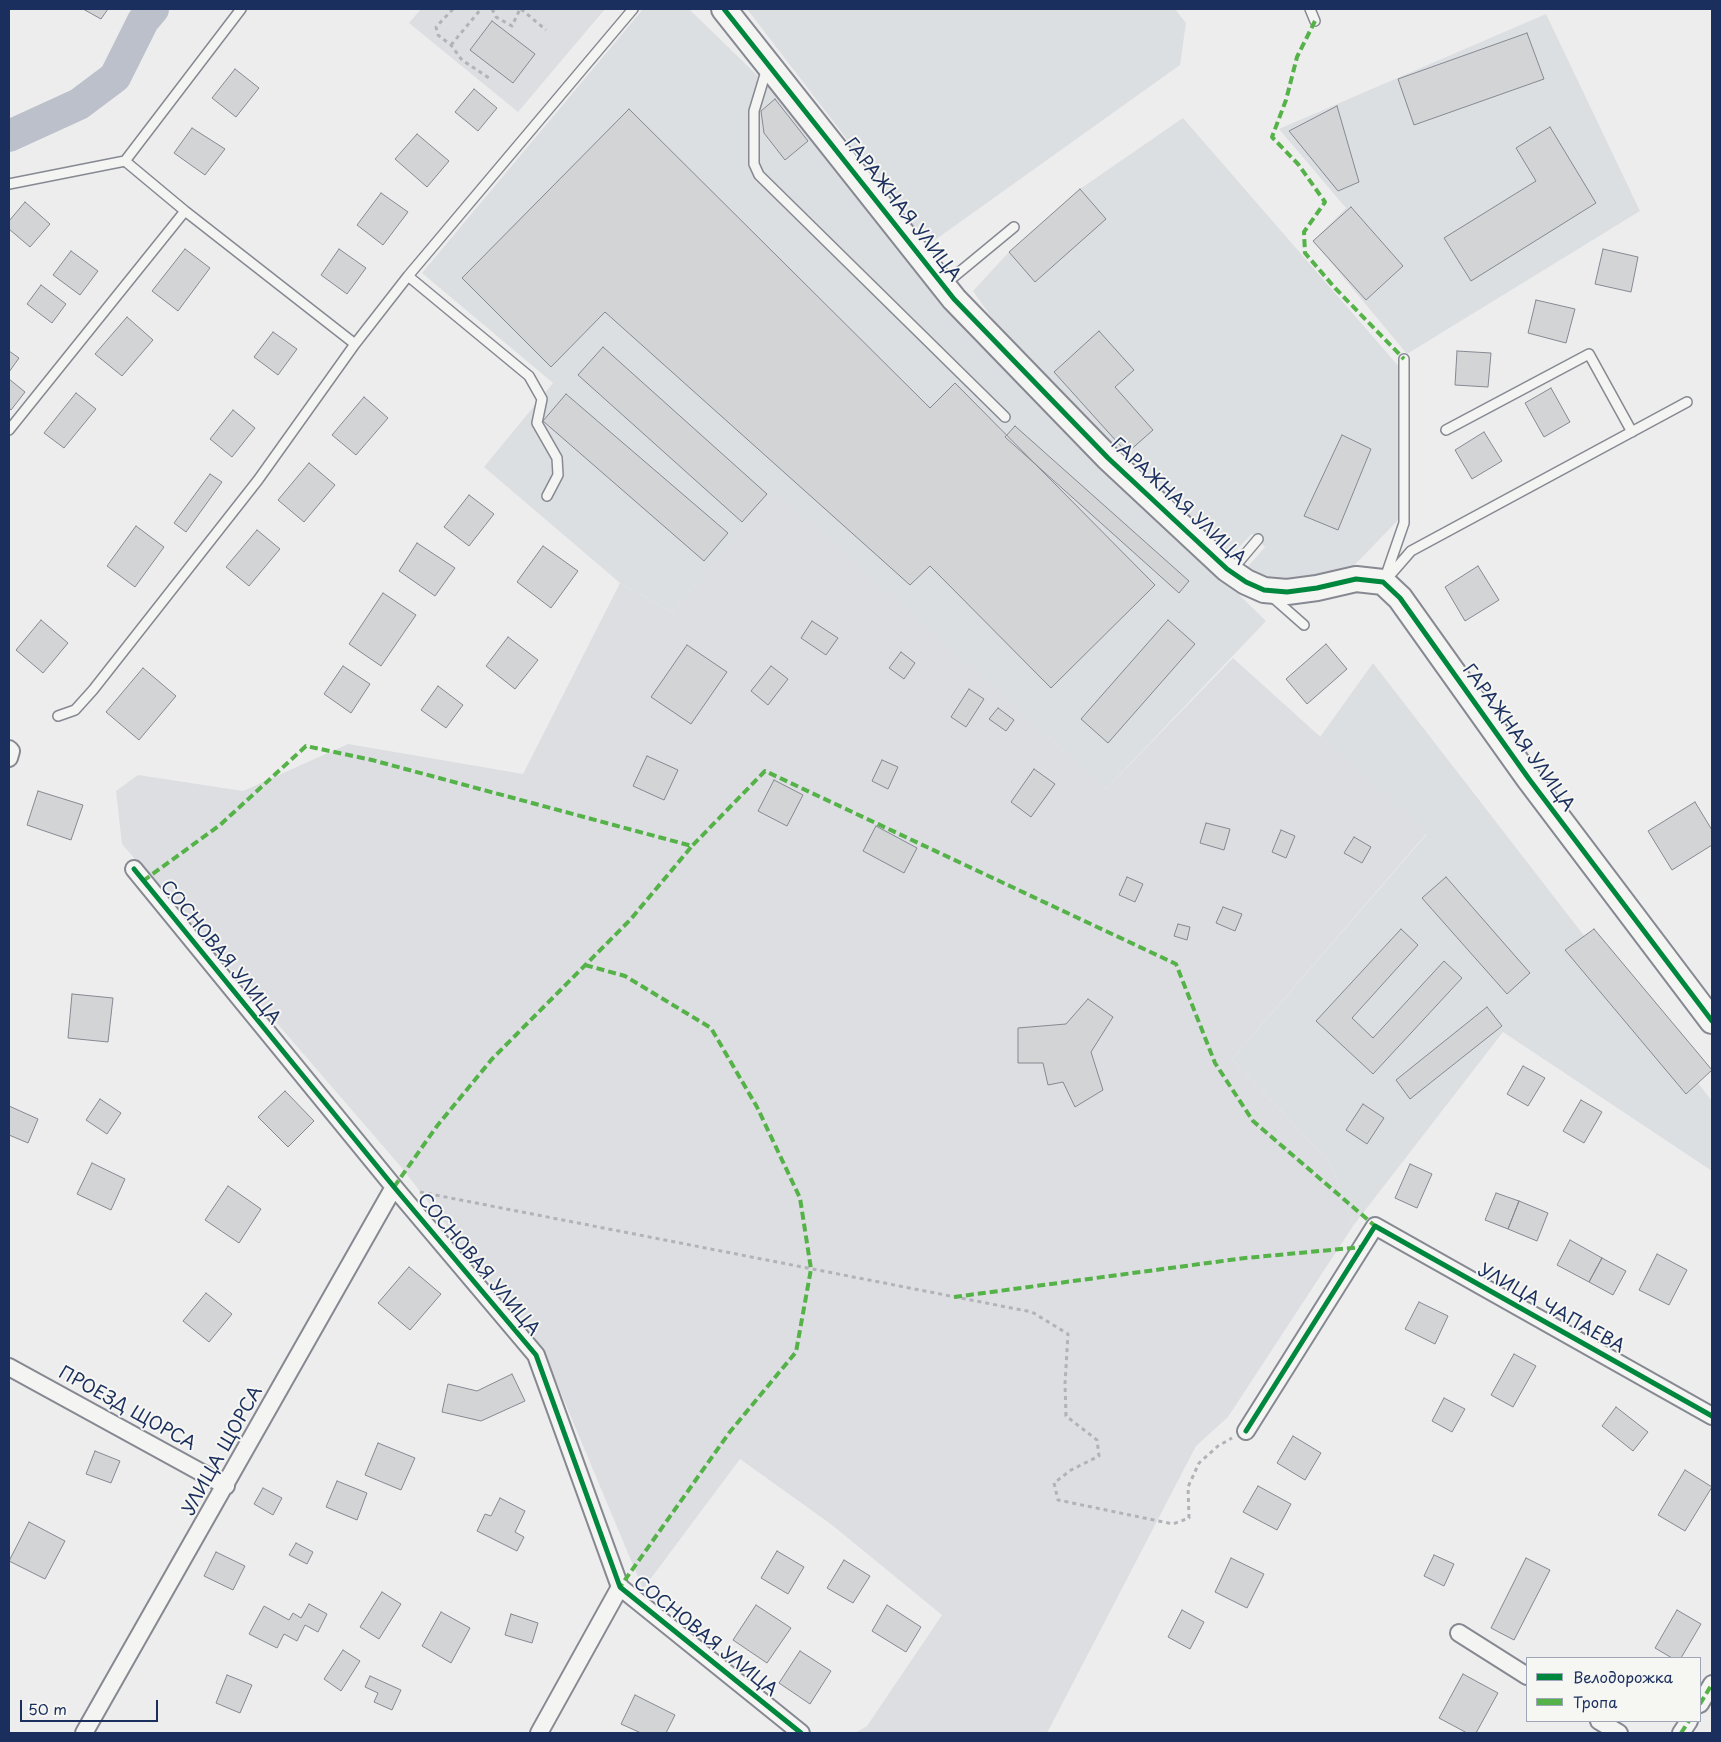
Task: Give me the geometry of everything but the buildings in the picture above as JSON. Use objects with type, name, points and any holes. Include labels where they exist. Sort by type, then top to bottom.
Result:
[{"type":"street","name":"ГАРАЖНАЯ УЛИЦА","points":[[724,9],[943,286],[995,333],[1108,458],[1231,576],[1264,590],[1287,592],[1317,588],[1352,575],[1383,582],[1400,598],[1528,779],[1712,1021]]},
{"type":"street","points":[[9,749],[11,751],[9,758]]},
{"type":"street","name":"СОСНОВАЯ УЛИЦА","points":[[134,869],[394,1187],[536,1355],[620,1587],[801,1733]]},
{"type":"street","name":"УЛИЦА ЩОРСА","points":[[84,1733],[226,1486],[394,1187]]},
{"type":"street","name":"УЛИЦА ЧАПАЕВА","points":[[1246,1431],[1375,1226],[1712,1416]]},
{"type":"street","name":"ПРОЕЗД ЩОРСА","points":[[9,1367],[226,1486]]},
{"type":"street","points":[[539,1733],[620,1587]]},
{"type":"street","points":[[1459,1634],[1526,1675]]},
{"type":"street","points":[[1701,1702],[1712,1684]]},
{"type":"street","points":[[1601,1722],[1619,1733]]},
{"type":"street","points":[[1681,1733],[1688,1722]]},
{"type":"lane","points":[[9,184],[125,161],[241,9]]},
{"type":"lane","points":[[58,716],[75,710],[93,690],[258,480],[355,344],[408,276],[633,9]]},
{"type":"lane","points":[[1310,9],[1315,21]]},
{"type":"lane","points":[[768,64],[754,111],[754,164],[759,176],[1005,417]]},
{"type":"lane","points":[[125,161],[185,211],[355,344]]},
{"type":"lane","points":[[9,430],[185,211]]},
{"type":"lane","points":[[943,286],[1014,227]]},
{"type":"lane","points":[[408,276],[529,376],[542,399],[537,423],[557,458],[558,475],[547,496]]},
{"type":"lane","points":[[1446,430],[1589,354],[1632,432]]},
{"type":"lane","points":[[1383,582],[1404,523],[1404,359]]},
{"type":"lane","points":[[1383,582],[1412,551],[1688,402]]},
{"type":"lane","points":[[1231,576],[1258,540]]},
{"type":"lane","points":[[1264,590],[1304,626]]},
{"type":"path","points":[[453,9],[436,27],[438,35],[451,45],[462,60],[492,80]]},
{"type":"path","points":[[451,45],[481,9]]},
{"type":"path","points":[[492,9],[496,17],[512,26],[520,9],[546,30]]},
{"type":"path","points":[[394,1187],[1032,1312],[1068,1334],[1065,1384],[1066,1416],[1097,1440],[1099,1456],[1071,1470],[1054,1483],[1058,1500],[1173,1524],[1189,1518],[1188,1487],[1199,1463],[1218,1446],[1246,1431]]},
{"type":"shaded area","points":[[421,9],[605,9],[518,112],[409,23]]},
{"type":"shaded area","points":[[643,9],[689,9],[762,80],[784,103],[950,313],[1266,621],[1106,789],[775,492],[672,612],[620,583],[484,467],[553,383],[422,273]]},
{"type":"shaded area","points":[[747,9],[1175,9],[1186,23],[1180,65],[928,245]]},
{"type":"shaded area","points":[[1546,14],[1640,211],[1407,354],[1313,241],[1346,208],[1279,129]]},
{"type":"shaded area","points":[[1183,118],[1401,369],[1403,515],[1342,578],[1267,586],[1243,572],[1265,547],[1252,534],[1227,559],[1011,345],[973,291],[1009,252],[1080,189]]},
{"type":"shaded area","points":[[775,491],[1106,789],[1233,658],[1427,833],[1232,1059],[1331,1164],[1353,1226],[1228,1417],[1196,1446],[1047,1733],[855,1733],[867,1726],[942,1615],[832,1525],[740,1459],[643,1589],[543,1350],[402,1168],[122,844],[116,791],[138,775],[243,791],[348,744],[523,774],[620,583],[672,612]]},
{"type":"shaded area","points":[[1373,663],[1712,1101],[1712,1171],[1503,1032],[1353,1226],[1331,1164],[1232,1059],[1427,834],[1320,737]]},
{"type":"waterway","points":[[9,136],[79,104],[115,77],[143,21],[153,9]]},
{"type":"marked path","points":[[1315,21],[1297,57],[1286,100],[1272,137],[1298,164],[1325,202],[1304,232],[1305,253],[1335,288],[1404,359]]},
{"type":"marked path","points":[[143,881],[220,825],[306,746],[372,760],[692,846],[765,771],[1176,964],[1215,1063],[1253,1121],[1375,1226]]},
{"type":"marked path","points":[[394,1187],[437,1126],[492,1059],[630,920],[692,846]]},
{"type":"marked path","points":[[585,965],[625,976],[711,1028],[757,1107],[800,1198],[811,1269],[796,1352],[729,1433],[620,1587]]},
{"type":"marked path","points":[[954,1297],[1245,1258],[1362,1247]]},
{"type":"marked path","points":[[1701,1702],[1712,1684]]},
{"type":"marked path","points":[[1681,1733],[1688,1722]]},
{"type":"cycle path","points":[[724,9],[954,299],[1108,458],[1227,569],[1246,582],[1264,590],[1287,592],[1317,588],[1356,579],[1383,582],[1400,598],[1529,779],[1712,1021]]},
{"type":"cycle path","points":[[134,869],[394,1187],[536,1355],[620,1587],[801,1733]]},
{"type":"cycle path","points":[[1246,1431],[1375,1226],[1712,1416]]}]
